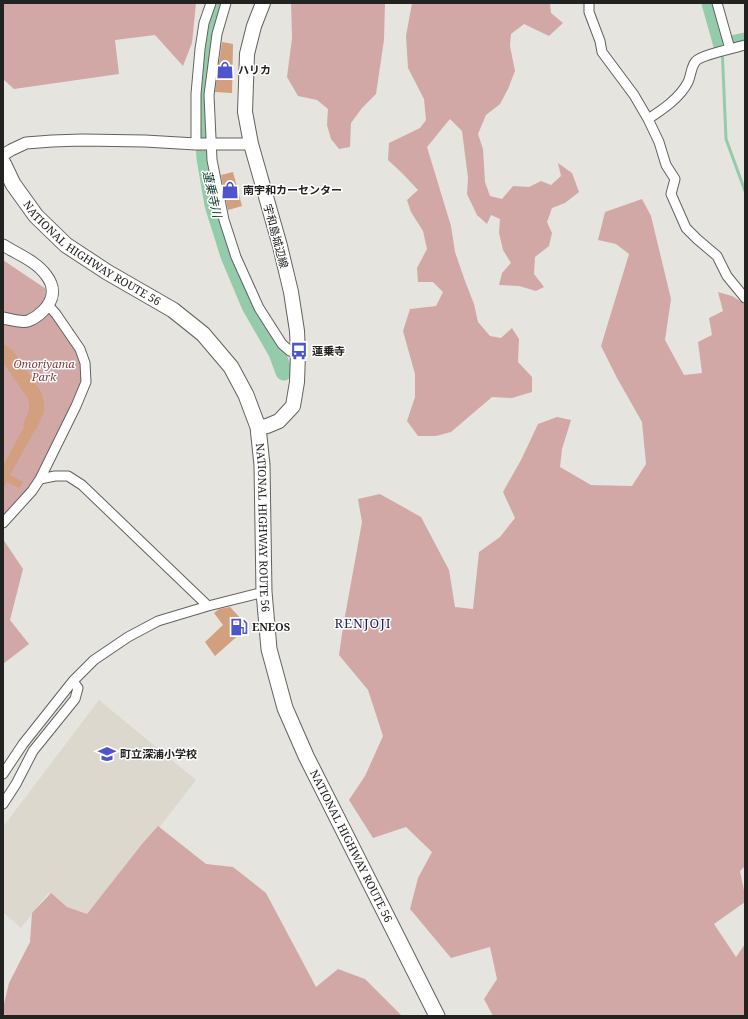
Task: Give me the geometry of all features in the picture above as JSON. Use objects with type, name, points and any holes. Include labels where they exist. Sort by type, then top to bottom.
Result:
[{"type":"highway","name":"NATIONAL HIGHWAY ROUTE 56","points":[[3,163],[13,184],[36,216],[66,245],[107,272],[173,310],[203,334],[231,367],[246,395],[258,427],[262,465],[264,592],[269,649],[285,708],[306,756],[437,1016]]},
{"type":"main road","name":"宇和島城辺線","points":[[258,427],[266,426],[279,421],[293,406],[297,382],[298,354],[297,331],[291,292],[280,246],[251,144],[245,112],[247,54],[254,26],[263,3]]},
{"type":"street","points":[[196,144],[196,94],[200,49],[204,23],[211,3]]},
{"type":"street","points":[[226,3],[217,34],[209,95],[212,160],[224,220],[236,256],[259,308],[282,344],[290,351],[298,354]]},
{"type":"street","points":[[589,3],[590,12],[600,41],[602,52],[634,95],[648,119],[659,142],[666,165],[676,179],[671,194],[686,228],[718,256],[727,276],[745,298]]},
{"type":"street","points":[[717,3],[730,49]]},
{"type":"street","points":[[648,119],[669,104],[681,92],[688,82],[695,62],[702,57],[745,45]]},
{"type":"street","points":[[3,155],[26,143],[52,141],[82,140],[145,141],[196,144],[251,144]]},
{"type":"street","points":[[3,245],[35,264],[45,274],[51,284],[52,290],[52,296],[48,305],[39,315],[27,321],[3,318]]},
{"type":"street","points":[[3,523],[32,491],[40,479],[76,406],[86,382],[85,363],[80,350],[56,314],[48,305]]},
{"type":"street","points":[[40,479],[55,476],[68,476],[82,485],[208,606]]},
{"type":"street","points":[[3,774],[23,744],[73,680],[94,660],[128,637],[158,622],[208,606],[264,592]]},
{"type":"street","points":[[3,804],[34,751],[75,699],[78,688],[73,680]]},
{"type":"shaded area","points":[[99,700],[196,780],[86,922],[48,893],[21,928],[3,912],[3,827]]},
{"type":"green space","points":[[3,3],[196,3],[192,43],[183,66],[155,35],[115,40],[119,74],[14,89],[3,79]]},
{"type":"green space","points":[[291,3],[385,3],[384,40],[376,94],[362,108],[351,123],[350,147],[339,149],[331,139],[327,125],[328,109],[317,100],[298,96],[287,77],[292,38]]},
{"type":"green space","points":[[412,3],[550,3],[551,13],[563,23],[549,36],[524,24],[511,34],[510,46],[515,71],[500,104],[486,115],[478,134],[483,149],[485,182],[490,196],[502,199],[513,186],[529,187],[541,181],[551,185],[561,176],[558,163],[572,173],[579,192],[565,203],[552,208],[547,222],[552,233],[549,246],[535,257],[534,274],[544,287],[536,291],[519,286],[499,285],[502,273],[511,263],[503,250],[499,233],[500,219],[491,215],[487,224],[477,215],[467,194],[468,178],[462,131],[450,119],[427,147],[451,226],[455,252],[474,304],[478,322],[490,336],[501,338],[512,328],[519,339],[518,362],[532,377],[532,392],[512,398],[492,397],[451,432],[436,436],[418,436],[407,421],[415,397],[415,374],[403,331],[410,309],[436,306],[443,292],[433,282],[418,282],[417,268],[427,249],[423,231],[411,212],[407,200],[418,190],[388,160],[389,143],[420,128],[426,120],[424,99],[408,68],[406,36]]},
{"type":"green space","points":[[642,199],[651,216],[671,299],[665,340],[684,375],[702,373],[698,342],[712,335],[709,318],[723,311],[718,292],[732,296],[745,304],[745,866],[740,871],[745,902],[714,924],[736,957],[745,944],[745,1016],[493,1016],[484,999],[497,979],[490,947],[451,958],[410,909],[418,878],[432,852],[406,827],[373,838],[349,800],[365,776],[383,736],[368,690],[339,655],[362,522],[358,499],[380,494],[421,517],[449,570],[455,607],[473,609],[479,552],[500,537],[515,518],[503,492],[521,460],[538,424],[557,417],[571,420],[562,449],[560,467],[591,485],[632,486],[646,464],[642,422],[601,346],[629,254],[616,244],[598,240],[605,212]]},
{"type":"green space","name":"Omoriyama Park","points":[[3,260],[46,289],[53,296],[48,305],[80,349],[86,382],[40,479],[3,523]]},
{"type":"green space","points":[[3,539],[23,569],[10,620],[29,644],[3,664]]},
{"type":"green space","points":[[158,826],[206,864],[233,867],[266,893],[316,987],[338,969],[365,979],[402,1016],[9,1016],[3,1014],[9,983],[30,942],[32,913],[51,893],[67,907],[87,914]]},
{"type":"building","points":[[222,42],[233,44],[232,93],[215,92]]},
{"type":"building","points":[[233,172],[242,206],[228,210],[221,175]]},
{"type":"building","points":[[3,344],[15,353],[41,392],[44,402],[44,412],[36,430],[10,475],[23,482],[19,488],[7,482],[3,489],[3,466],[25,425],[23,425],[29,410],[29,405],[28,399],[3,362]]},
{"type":"building","points":[[230,607],[244,622],[242,632],[215,656],[205,642],[223,625],[214,613],[219,609]]},
{"type":"waterway","name":"蓮乗寺川","points":[[218,3],[210,27],[204,70],[202,118],[205,158],[213,205],[229,256],[250,306],[277,353],[284,372]]},
{"type":"waterway","points":[[710,3],[722,46],[745,41]]},
{"type":"waterway","points":[[722,46],[726,139],[745,191]]},
{"type":"place","name":"ハリカ","points":[[225,70]]},
{"type":"place","name":"南宇和カーセンター","points":[[230,190]]},
{"type":"place","name":"蓮乗寺","points":[[299,351]]},
{"type":"place","name":"ENEOS","points":[[239,627]]},
{"type":"place","name":"町立深浦小学校","points":[[107,754]]},
{"type":"district","name":"RENJOJI","points":[[363,623]]}]
